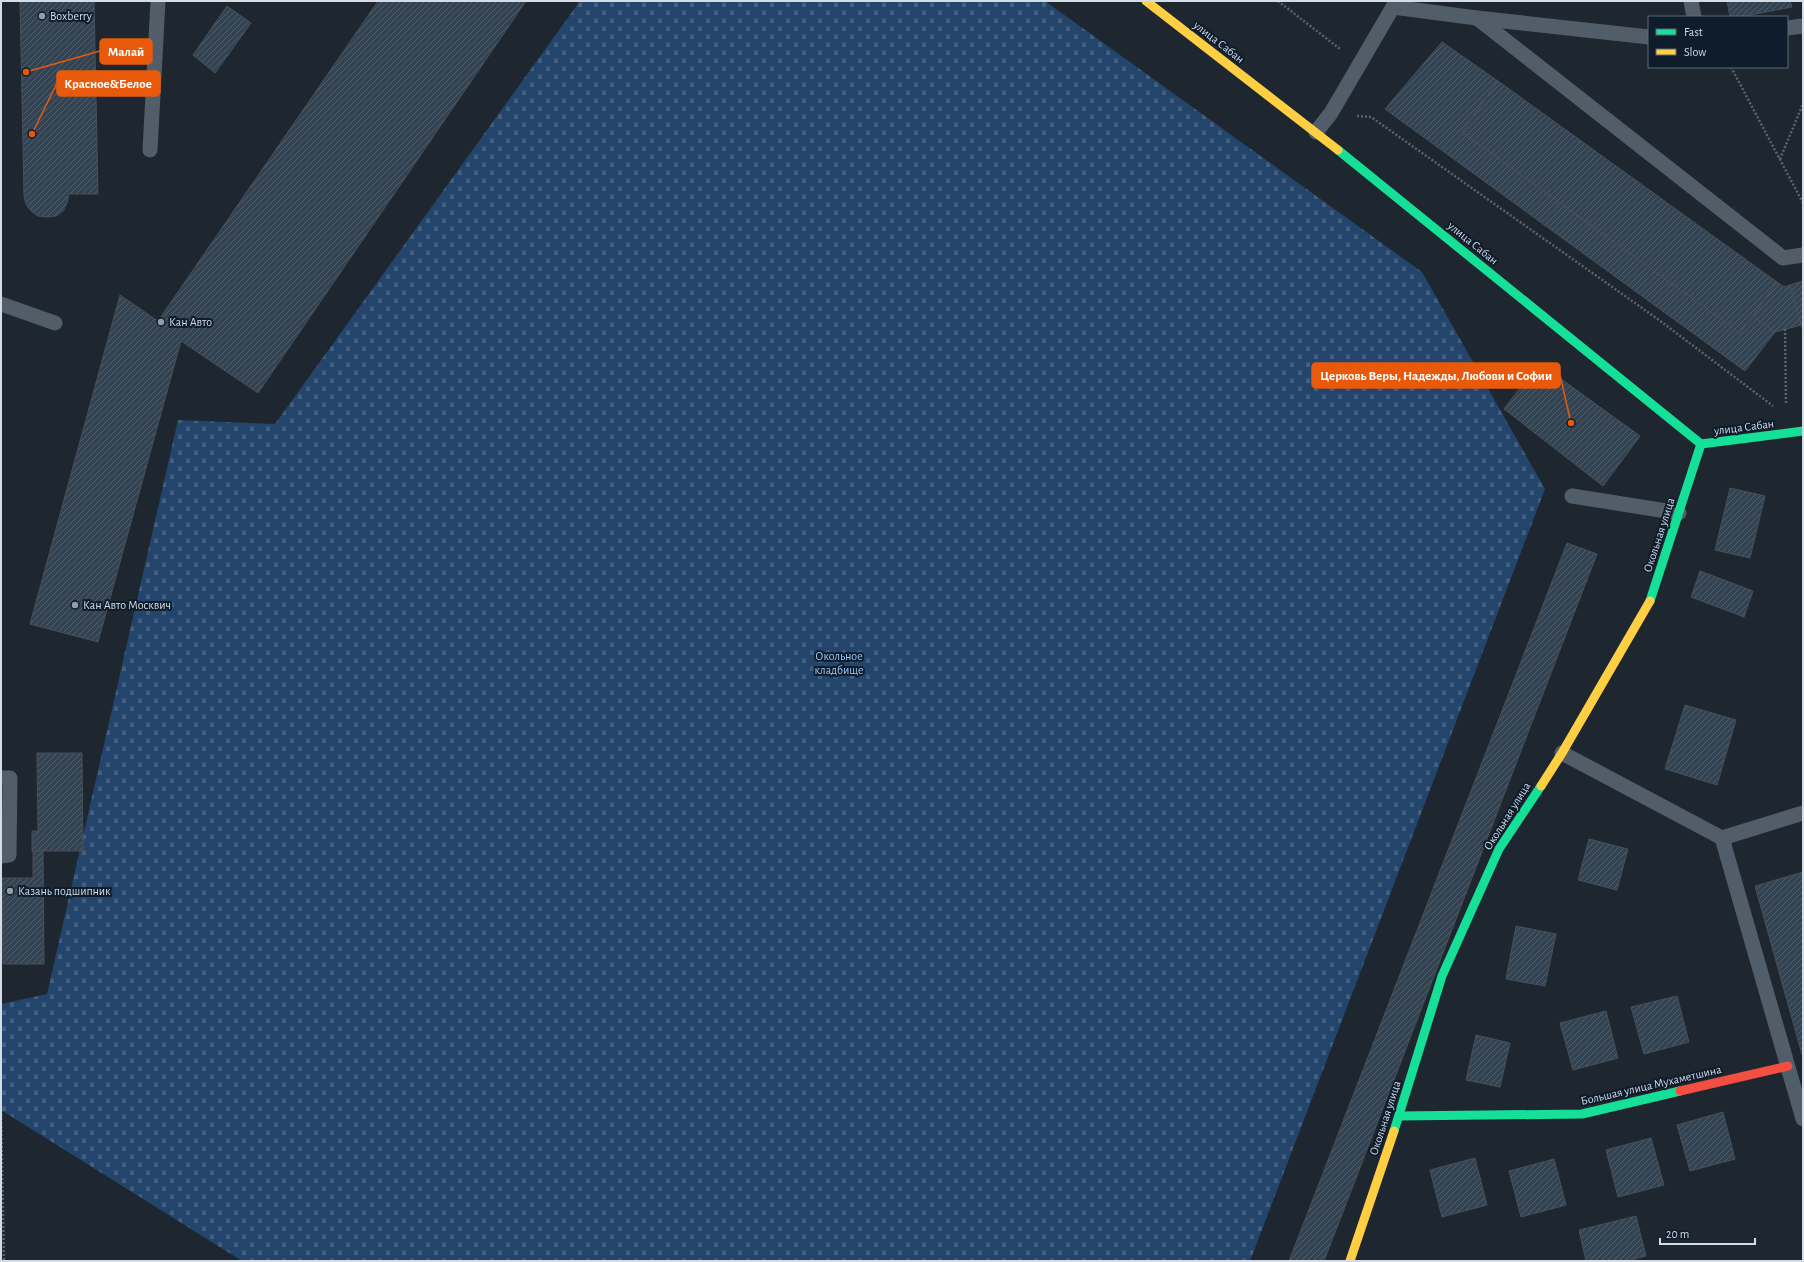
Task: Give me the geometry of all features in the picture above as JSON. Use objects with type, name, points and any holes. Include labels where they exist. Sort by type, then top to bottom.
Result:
[{"type":"street","name":"улица Сабан","points":[[1146,1],[1316,132],[1701,444],[1803,431]]},
{"type":"street","name":"Окольная улица","points":[[1350,1261],[1399,1116],[1442,976],[1496,856],[1562,753],[1652,597],[1701,444]]},
{"type":"street","name":"Большая улица Мухаметшина","points":[[1399,1116],[1582,1114],[1788,1066]]},
{"type":"lane","points":[[150,150],[158,1]]},
{"type":"lane","points":[[1691,1],[1694,16]]},
{"type":"lane","points":[[1316,132],[1331,113],[1395,4],[1477,18],[1648,37]]},
{"type":"lane","points":[[1477,18],[1783,258],[1803,255]]},
{"type":"lane","points":[[1788,28],[1803,26]]},
{"type":"lane","points":[[1,304],[55,323]]},
{"type":"lane","points":[[1572,496],[1679,513]]},
{"type":"lane","points":[[1562,753],[1722,838],[1803,813]]},
{"type":"lane","points":[[1,778],[10,778],[9,855],[1,856]]},
{"type":"lane","points":[[1722,838],[1803,1118]]},
{"type":"path","points":[[1278,1],[1359,64]]},
{"type":"path","points":[[1732,68],[1803,203]]},
{"type":"path","points":[[1780,160],[1803,104]]},
{"type":"path","points":[[1331,113],[1371,117],[1659,320],[1772,406],[1792,403]]},
{"type":"path","points":[[1785,329],[1786,404]]},
{"type":"path","points":[[1,1110],[4,1261]]},
{"type":"green space","name":"Окольное кладбище","points":[[580,1],[1045,1],[1422,272],[1545,489],[1250,1261],[242,1261],[1,1110],[1,1004],[47,994],[178,420],[275,424]]},
{"type":"building","points":[[20,1],[94,1],[98,194],[69,194],[63,211],[56,216],[38,216],[31,211],[26,204],[24,196]]},
{"type":"building","points":[[378,1],[526,1],[258,393],[181,341],[98,642],[30,624],[120,295],[158,321]]},
{"type":"building","points":[[1727,1],[1790,1],[1792,7],[1745,16],[1730,16]]},
{"type":"building","points":[[227,6],[251,23],[215,73],[193,55]]},
{"type":"building","points":[[1442,42],[1498,81],[1462,132],[1740,333],[1753,316],[1775,332],[1745,371],[1385,109]]},
{"type":"building","points":[[1498,81],[1777,282],[1740,333],[1462,132]]},
{"type":"building","points":[[1803,281],[1803,331],[1790,285]]},
{"type":"building","points":[[1777,282],[1784,287],[1790,285],[1801,325],[1775,332],[1753,316]]},
{"type":"building","points":[[1539,363],[1640,436],[1603,486],[1504,409]]},
{"type":"building","points":[[1730,488],[1765,496],[1750,558],[1715,550]]},
{"type":"building","points":[[1567,543],[1597,554],[1324,1261],[1289,1261]]},
{"type":"building","points":[[1700,571],[1753,591],[1744,617],[1691,597]]},
{"type":"building","points":[[1685,705],[1736,720],[1717,785],[1665,769]]},
{"type":"building","points":[[37,753],[82,753],[83,851],[32,851],[32,831],[38,831]]},
{"type":"building","points":[[1589,839],[1628,849],[1617,890],[1578,880]]},
{"type":"building","points":[[33,851],[43,851],[44,964],[3,964],[2,878],[33,878]]},
{"type":"building","points":[[1803,872],[1803,1058],[1755,886]]},
{"type":"building","points":[[1516,926],[1556,934],[1545,986],[1506,979]]},
{"type":"building","points":[[1677,996],[1689,1042],[1644,1054],[1631,1007]]},
{"type":"building","points":[[1606,1011],[1618,1058],[1573,1070],[1560,1023]]},
{"type":"building","points":[[1476,1035],[1510,1043],[1500,1087],[1466,1080]]},
{"type":"building","points":[[1723,1112],[1735,1159],[1690,1171],[1677,1125]]},
{"type":"building","points":[[1651,1138],[1664,1185],[1618,1197],[1606,1150]]},
{"type":"building","points":[[1475,1158],[1487,1205],[1442,1217],[1430,1170]]},
{"type":"building","points":[[1554,1159],[1566,1205],[1521,1217],[1509,1171]]},
{"type":"building","points":[[1636,1216],[1646,1256],[1627,1261],[1586,1261],[1579,1230]]},
{"type":"traffic: fast","points":[[1338,150],[1701,444],[1803,431]]},
{"type":"traffic: fast","points":[[1650,601],[1701,444]]},
{"type":"traffic: fast","points":[[1394,1131],[1442,976],[1499,849],[1541,786]]},
{"type":"traffic: fast","points":[[1399,1116],[1582,1114],[1680,1091]]},
{"type":"traffic: slow","points":[[1146,1],[1338,150]]},
{"type":"traffic: slow","points":[[1541,786],[1562,753],[1650,601]]},
{"type":"traffic: slow","points":[[1350,1261],[1394,1131]]},
{"type":"traffic: jam","points":[[1680,1091],[1788,1066]]},
{"type":"place","name":"Boxberry","points":[[42,16]]},
{"type":"place","name":"Малай","points":[[26,72]]},
{"type":"place","name":"Красное&Белое","points":[[32,134]]},
{"type":"place","name":"Кан Авто","points":[[161,322]]},
{"type":"place","name":"Церковь Веры, Надежды, Любови и Софии","points":[[1571,423]]},
{"type":"place","name":"Кан Авто Москвич","points":[[75,605]]},
{"type":"place","name":"Казань подшипник","points":[[10,891]]}]
